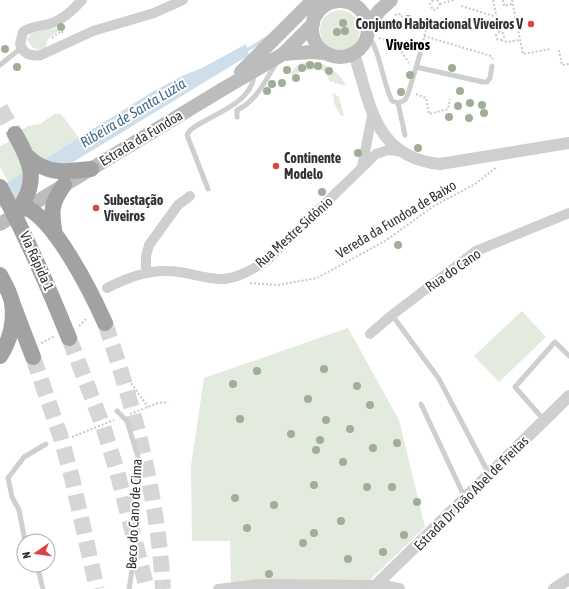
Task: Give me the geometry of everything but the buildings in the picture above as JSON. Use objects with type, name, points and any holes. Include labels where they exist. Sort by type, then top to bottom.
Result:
[{"type":"highway","points":[[15,134],[28,157],[31,175],[30,190],[21,210],[32,210],[44,220],[91,294],[105,323]]},
{"type":"highway","points":[[28,157],[48,170],[67,178]]},
{"type":"highway","points":[[56,237],[52,210],[56,196],[67,178],[90,169]]},
{"type":"highway","name":"Via Rápida 1","points":[[0,187],[23,230],[48,284],[69,338]]},
{"type":"highway","points":[[0,275],[33,357]]},
{"type":"highway","points":[[0,356],[10,334],[12,302]]},
{"type":"main road","points":[[371,33],[364,14],[357,7],[347,2],[336,1],[321,9],[313,24],[312,30],[316,43],[325,53],[339,58],[354,54],[360,49],[371,33],[379,11],[392,0]]},
{"type":"main road","points":[[223,89],[309,5]]},
{"type":"main road","name":"Estrada da Fundoa","points":[[90,169],[223,89],[283,55],[313,24]]},
{"type":"main road","name":"Estrada da Fundoa","points":[[283,55],[311,52],[325,53]]},
{"type":"main road","points":[[0,224],[67,178]]},
{"type":"street","points":[[82,0],[70,12],[53,23],[26,30],[21,36],[22,48],[32,56],[41,55],[93,31],[154,13],[183,0]]},
{"type":"street","points":[[354,54],[375,120],[385,136],[404,152],[426,162],[440,164],[569,143]]},
{"type":"street","points":[[362,168],[375,120]]},
{"type":"street","name":"Rua Mestre Sidónio","points":[[106,288],[146,272],[169,271],[222,279],[248,272],[266,261],[376,154],[388,150],[404,152]]},
{"type":"street","points":[[146,272],[146,256],[149,245],[178,205],[190,196]]},
{"type":"street","name":"Rua do Cano","points":[[370,334],[392,314],[476,251],[569,213]]},
{"type":"street","name":"Estrada Dr João Abel de Freitas","points":[[375,587],[569,396]]},
{"type":"street","points":[[554,589],[569,579]]},
{"type":"street","points":[[218,589],[259,584],[399,589]]},
{"type":"lane","points":[[371,33],[388,93],[392,101],[398,103],[405,100],[409,92],[420,54]]},
{"type":"lane","points":[[0,66],[22,48]]},
{"type":"lane","points":[[236,117],[237,110],[259,93],[283,55]]},
{"type":"lane","points":[[416,67],[487,82],[490,78],[492,66]]},
{"type":"lane","points":[[208,189],[187,135],[195,127],[244,97],[253,83],[254,71]]},
{"type":"lane","points":[[398,103],[405,135]]},
{"type":"lane","points":[[392,314],[439,379],[490,474]]},
{"type":"lane","points":[[544,420],[515,387],[555,342],[569,356]]},
{"type":"lane","points":[[421,404],[466,499]]},
{"type":"lane","name":"Beco do Cano de Cima","points":[[117,410],[124,417],[138,457],[133,564],[129,589]]},
{"type":"lane","points":[[23,533],[19,510],[12,497],[8,478],[24,457],[46,444]]},
{"type":"lane","points":[[39,573],[43,589]]},
{"type":"path","points":[[433,0],[430,4],[433,10],[437,9],[440,4],[454,0]]},
{"type":"path","points":[[437,0],[440,4]]},
{"type":"path","points":[[493,0],[500,32],[504,36],[501,40]]},
{"type":"path","points":[[503,0],[504,6],[512,4]]},
{"type":"path","points":[[512,0],[523,54],[551,49]]},
{"type":"path","points":[[461,6],[497,17]]},
{"type":"path","points":[[401,14],[404,23],[426,29],[420,54]]},
{"type":"path","points":[[500,32],[496,37],[498,40],[507,42],[520,40]]},
{"type":"path","points":[[371,33],[396,43],[407,61],[416,67]]},
{"type":"path","points":[[424,36],[491,56],[493,59],[492,66]]},
{"type":"path","points":[[559,50],[562,65],[569,64]]},
{"type":"path","points":[[409,92],[426,98],[429,114],[448,109],[450,99]]},
{"type":"path","name":"Vereda da Fundoa de Baixo","points":[[248,283],[278,284],[317,278],[385,241],[434,206],[475,184],[496,167],[502,165]]},
{"type":"path","points":[[129,380],[148,406]]},
{"type":"path","points":[[72,437],[148,406],[168,402]]},
{"type":"shaded area","points":[[344,10],[351,13],[357,19],[360,30],[359,38],[351,47],[344,50],[336,50],[329,47],[321,38],[320,26],[323,19],[332,11]]},
{"type":"shaded area","points":[[58,28],[60,29],[48,39],[46,47],[41,50],[33,48],[27,39],[32,33]]},
{"type":"shaded area","points":[[314,62],[329,67],[337,73],[346,86],[334,83],[334,80],[333,82],[329,81],[327,75],[323,71],[319,70],[307,70],[290,75],[294,68],[299,64]]},
{"type":"shaded area","points":[[333,93],[339,97],[344,115],[341,116],[334,103]]},
{"type":"shaded area","points":[[54,114],[61,114],[79,138],[42,161],[33,154],[19,132],[27,126],[40,124]]},
{"type":"shaded area","points":[[11,137],[25,171],[8,182],[0,167],[0,146],[7,143]]},
{"type":"shaded area","points":[[522,311],[546,337],[499,382],[474,356]]},
{"type":"shaded area","points":[[348,328],[399,420],[425,527],[370,580],[231,583],[230,541],[192,541],[191,466],[204,378]]},
{"type":"water","points":[[246,44],[249,55],[75,161],[66,165],[42,161],[152,92],[184,75],[202,68]]},
{"type":"water","points":[[25,171],[21,197],[0,208],[0,187]]},
{"type":"waterway","name":"Ribeira de Santa Luzia","points":[[244,52],[268,37]]},
{"type":"tunnel","points":[[0,108],[15,134]]},
{"type":"tunnel","points":[[105,323],[126,388],[143,454],[156,521],[163,589]]},
{"type":"tunnel","points":[[69,338],[103,426],[117,471],[147,589]]},
{"type":"tunnel","points":[[33,357],[61,438],[72,478],[97,589]]},
{"type":"place","name":"Conjunto Habitacional Viveiros V","points":[[531,24]]},
{"type":"place","name":"Continente Modelo","points":[[276,166]]},
{"type":"place","name":"Subestação Viveiros","points":[[96,208]]},
{"type":"district","name":"Viveiros","points":[[408,45]]}]
